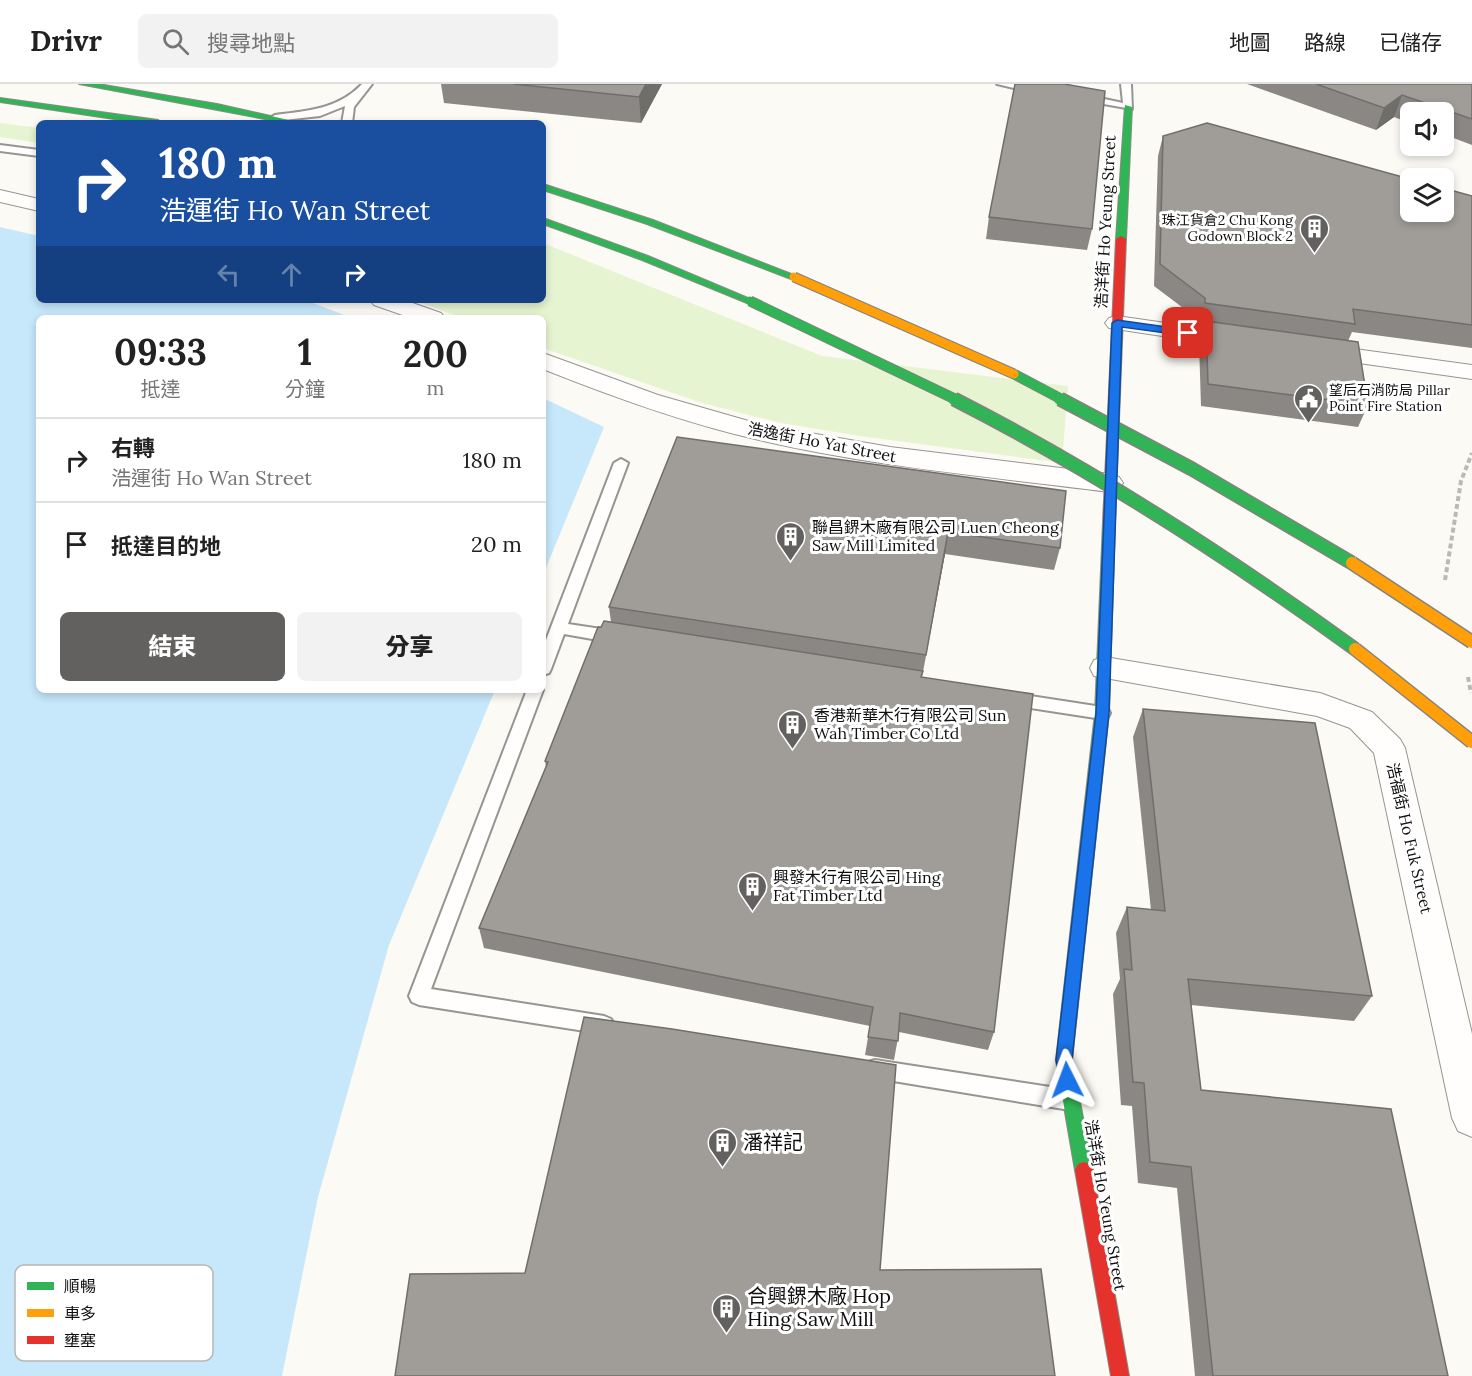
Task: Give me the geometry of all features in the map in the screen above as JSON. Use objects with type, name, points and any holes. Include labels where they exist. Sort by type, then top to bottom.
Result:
[{"type":"main road","points":[[83,84],[284,120]]},
{"type":"main road","points":[[0,100],[137,120]]},
{"type":"main road","name":"浩洋街 Ho Yeung Street","points":[[1120,1376],[1064,1060],[1102,713],[1110,483],[1128,107]]},
{"type":"main road","points":[[546,188],[650,222],[794,277],[916,329],[1038,387],[1262,510],[1356,566],[1472,642]]},
{"type":"main road","points":[[546,222],[656,262],[750,301],[886,363],[958,399],[1119,489],[1198,539],[1330,630],[1393,677],[1472,742]]},
{"type":"street","points":[[0,196],[36,204]]},
{"type":"street","points":[[390,303],[424,315]]},
{"type":"street","points":[[1117,323],[1259,343]]},
{"type":"street","points":[[1294,348],[1472,372]]},
{"type":"street","name":"浩逸街 Ho Yat Street","points":[[546,361],[627,393],[757,431],[890,455],[1110,483]]},
{"type":"street","name":"浩福街 Ho Fuk Street","points":[[1105,668],[1320,705],[1361,720],[1389,748],[1472,1118]]},
{"type":"lane","points":[[346,120],[349,109],[367,84]]},
{"type":"lane","points":[[1002,84],[1045,91]]},
{"type":"lane","points":[[1067,95],[1128,107],[1126,84]]},
{"type":"lane","points":[[275,118],[320,113],[356,97]]},
{"type":"lane","points":[[0,148],[36,153]]},
{"type":"lane","points":[[546,661],[621,463]]},
{"type":"lane","points":[[559,628],[630,639]]},
{"type":"lane","points":[[534,693],[419,996],[628,1029]]},
{"type":"lane","points":[[996,696],[1102,713]]},
{"type":"lane","points":[[860,1066],[1070,1100]]},
{"type":"path","points":[[1444,586],[1461,481],[1472,453]]},
{"type":"path","points":[[1466,669],[1472,703]]},
{"type":"green space","points":[[0,123],[36,128],[36,143],[0,137]]},
{"type":"green space","points":[[546,244],[822,356],[1068,386],[1062,463],[781,423],[702,403],[546,349],[546,315],[454,315],[422,303],[546,303]]},
{"type":"water","points":[[0,227],[36,235],[36,303],[313,303],[344,315],[36,315],[36,693],[494,693],[389,945],[318,1197],[282,1376],[0,1376]]},
{"type":"water","points":[[546,399],[604,427],[546,568]]},
{"type":"building","points":[[513,84],[646,84],[639,97]]},
{"type":"building","points":[[1015,84],[1064,84],[1105,91],[1092,229],[989,217]]},
{"type":"building","points":[[1316,84],[1472,84],[1472,119],[1454,113],[1454,102],[1422,102],[1402,95],[1384,108]]},
{"type":"building","name":"珠江貨倉2 Chu Kong Godown Block 2","points":[[1207,123],[1400,176],[1400,222],[1454,222],[1454,191],[1472,196],[1472,325],[1353,309],[1355,324],[1205,303],[1205,298],[1160,264],[1163,136]]},
{"type":"building","points":[[1206,321],[1358,342],[1368,405],[1208,384]]},
{"type":"building","name":"聯昌鎅木廠有限公司 Luen Cheong Saw Mill Limited","points":[[677,437],[1066,491],[1060,548],[948,532],[926,655],[609,607]]},
{"type":"building","points":[[604,621],[923,671],[921,677],[1033,694],[994,1032],[900,1013],[898,1041],[868,1037],[873,1007],[479,928],[548,762],[545,761],[598,627],[601,627]]},
{"type":"building","points":[[1143,709],[1315,723],[1372,996],[1188,979],[1201,1090],[1391,1109],[1448,1376],[1213,1376],[1191,1167],[1150,1162],[1144,1083],[1133,1082],[1124,969],[1132,970],[1127,907],[1165,911]]},
{"type":"building","points":[[584,1017],[896,1065],[880,1270],[1041,1269],[1055,1376],[395,1376],[410,1274],[525,1273]]},
{"type":"traffic: fast","points":[[83,84],[217,106],[284,120]]},
{"type":"traffic: fast","points":[[0,100],[137,120]]},
{"type":"traffic: fast","points":[[1121,239],[1128,107]]},
{"type":"traffic: fast","points":[[546,188],[650,222],[794,277]]},
{"type":"traffic: fast","points":[[546,222],[645,258],[750,301]]},
{"type":"traffic: fast","points":[[750,301],[909,375],[1063,457],[1212,548],[1355,649]]},
{"type":"traffic: fast","points":[[1014,374],[1192,469],[1352,563]]},
{"type":"traffic: fast","points":[[1084,1170],[1064,1060],[1102,713],[1109,522]]},
{"type":"traffic: jam","points":[[1109,522],[1121,239]]},
{"type":"traffic: jam","points":[[1084,1170],[1120,1376]]},
{"type":"traffic: slow","points":[[794,277],[1014,374]]},
{"type":"traffic: slow","points":[[1352,563],[1472,642]]},
{"type":"traffic: slow","points":[[1355,649],[1472,742]]},
{"type":"place","name":"珠江貨倉2 Chu Kong Godown Block 2","points":[[1314,254]]},
{"type":"place","name":"望后石消防局 Pillar Point Fire Station","points":[[1308,424]]},
{"type":"place","name":"聯昌鎅木廠有限公司 Luen Cheong Saw Mill Limited","points":[[791,562]]},
{"type":"place","name":"香港新華木行有限公司 Sun Wah Timber Co Ltd","points":[[793,750]]},
{"type":"place","name":"興發木行有限公司 Hing Fat Timber Ltd","points":[[752,912]]},
{"type":"place","name":"潘祥記","points":[[722,1168]]},
{"type":"place","name":"合興鎅木廠 Hop Hing Saw Mill","points":[[726,1334]]},
{"type":"route","points":[[1067,1080],[1064,1060],[1105,668],[1117,323],[1188,333]]}]
